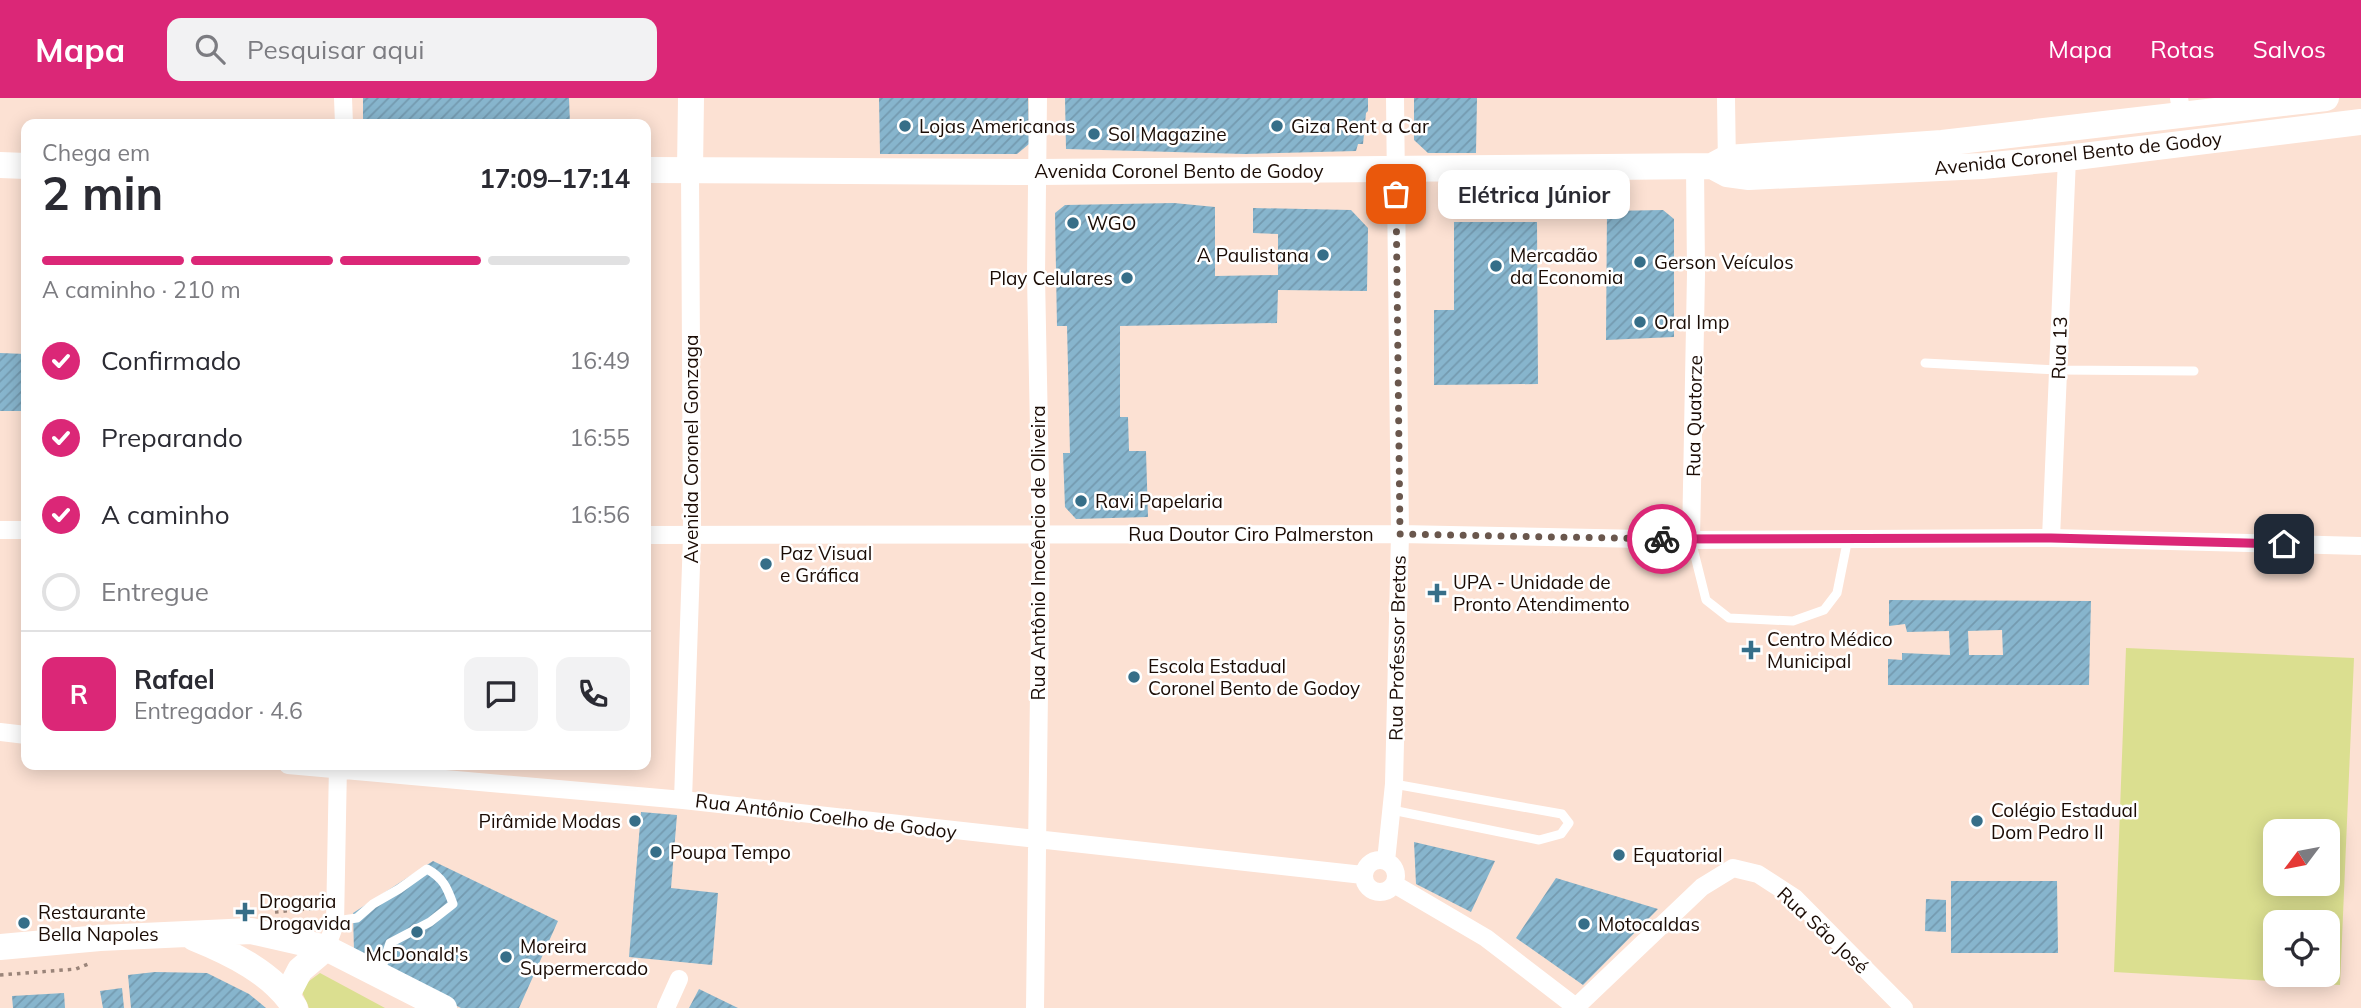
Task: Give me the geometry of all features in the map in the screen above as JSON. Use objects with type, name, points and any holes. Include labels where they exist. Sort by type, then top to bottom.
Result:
[{"type":"main road","name":"Avenida Coronel Gonzaga","points":[[690,170],[691,98]]},
{"type":"main road","name":"Avenida Coronel Bento de Godoy","points":[[651,170],[1038,172],[1715,166],[1942,143],[2180,107],[2326,98]]},
{"type":"main road","name":"Avenida Coronel Bento de Godoy","points":[[1715,166],[1749,177],[1982,166],[2361,122]]},
{"type":"main road","points":[[0,165],[21,166]]},
{"type":"main road","points":[[0,947],[251,931],[326,948],[379,975],[416,1001],[444,1008]]},
{"type":"main road","points":[[186,934],[243,960],[291,1002],[300,970],[326,948]]},
{"type":"street","points":[[343,98],[344,119]]},
{"type":"street","name":"Rua Antônio Inocêncio de Oliveira","points":[[1035,1008],[1035,840],[1041,534],[1036,275],[1038,98]]},
{"type":"street","name":"Rua Professor Bretas","points":[[1385,861],[1394,784],[1400,534],[1395,98]]},
{"type":"street","name":"Rua Quatorze","points":[[1691,540],[1696,273],[1726,98]]},
{"type":"street","name":"Rua 13","points":[[2051,538],[2067,158]]},
{"type":"street","name":"Avenida Coronel Gonzaga","points":[[683,800],[692,536],[690,170]]},
{"type":"street","points":[[0,530],[21,530]]},
{"type":"street","name":"Rua Doutor Ciro Palmerston","points":[[651,534],[1400,534],[1691,540],[2051,538],[2361,546]]},
{"type":"street","points":[[0,732],[21,734]]},
{"type":"street","points":[[326,948],[335,921],[338,770]]},
{"type":"street","name":"Rua Antônio Coelho de Godoy","points":[[360,770],[683,800],[1363,874],[1369,888],[1382,892],[1394,884],[1486,938],[1576,1008]]},
{"type":"street","points":[[1363,874],[1370,862],[1377,859],[1385,861],[1395,869],[1394,884]]},
{"type":"street","name":"Rua São José","points":[[1576,1008],[1702,887],[1733,868],[1758,874],[1795,898],[1904,1008]]},
{"type":"street","points":[[666,1008],[679,979]]},
{"type":"lane","points":[[1924,363],[2058,370],[2194,371]]},
{"type":"lane","points":[[1691,540],[1706,600],[1729,618],[1793,621],[1824,610],[1837,593],[1848,538]]},
{"type":"lane","points":[[1392,810],[1539,841],[1562,834],[1569,824],[1562,814],[1394,784]]},
{"type":"lane","points":[[335,921],[357,918],[373,904],[427,869],[440,876],[453,904],[430,922],[390,943],[379,975]]},
{"type":"path","points":[[0,975],[76,969],[101,959]]},
{"type":"green space","points":[[2126,648],[2354,658],[2340,985],[2340,910],[2263,910],[2263,981],[2114,972]]},
{"type":"green space","points":[[320,973],[385,1008],[309,1008],[302,992],[305,984]]},
{"type":"building","points":[[363,98],[569,98],[570,119],[363,119]]},
{"type":"building","points":[[879,98],[1028,98],[1029,144],[1017,154],[880,154]]},
{"type":"building","points":[[1065,98],[1368,98],[1368,111],[1363,144],[1358,144],[1356,151],[1245,154],[1066,149]]},
{"type":"building","points":[[1414,98],[1477,98],[1476,153],[1428,153],[1414,140]]},
{"type":"building","points":[[1174,203],[1215,207],[1215,276],[1278,275],[1278,234],[1253,233],[1253,208],[1351,210],[1368,228],[1367,291],[1278,290],[1277,323],[1120,326],[1120,417],[1128,417],[1129,451],[1146,451],[1148,517],[1076,519],[1065,507],[1063,453],[1070,453],[1067,326],[1057,326],[1055,213],[1065,205]]},
{"type":"building","name":"Gerson Veículos","points":[[1663,210],[1674,219],[1674,337],[1606,340],[1607,211]]},
{"type":"building","name":"Mercadão da Economia","points":[[1454,222],[1537,222],[1538,384],[1434,385],[1434,310],[1454,310]]},
{"type":"building","points":[[0,353],[21,354],[21,411],[0,411]]},
{"type":"building","points":[[1889,600],[2091,601],[2089,685],[1888,685],[1888,659],[1902,660],[1902,653],[1950,655],[1949,631],[1907,632],[1905,624],[1889,626]],"holes":[[[2002,630],[2003,655],[1969,655],[1968,631]]]},
{"type":"building","name":"Poupa Tempo","points":[[641,812],[677,815],[671,888],[718,893],[712,965],[629,957]]},
{"type":"building","points":[[1414,842],[1495,861],[1471,912],[1416,884]]},
{"type":"building","name":"McDonald's","points":[[433,861],[558,921],[519,1008],[461,1008],[369,963],[354,951],[353,913]]},
{"type":"building","name":"Motocaldas","points":[[1556,878],[1658,909],[1583,985],[1516,938]]},
{"type":"building","points":[[1951,881],[2057,881],[2058,953],[1951,953]]},
{"type":"building","points":[[1926,899],[1946,900],[1946,932],[1925,931]]},
{"type":"building","points":[[155,972],[207,973],[249,994],[266,1008],[131,1008],[128,975]]},
{"type":"building","points":[[122,988],[124,1008],[103,1008],[100,991]]},
{"type":"building","points":[[699,989],[738,1008],[689,1008]]},
{"type":"building","points":[[64,993],[65,1008],[13,1008],[12,996]]},
{"type":"way so far","points":[[1396,194],[1400,534],[1662,539]]},
{"type":"place","name":"Lojas Americanas","points":[[905,126]]},
{"type":"place","name":"Giza Rent a Car","points":[[1277,126]]},
{"type":"place","name":"Sol Magazine","points":[[1094,134]]},
{"type":"place","name":"Elétrica Júnior","points":[[1396,194]]},
{"type":"place","name":"WGO","points":[[1073,223]]},
{"type":"place","name":"A Paulistana","points":[[1323,255]]},
{"type":"place","name":"Gerson Veículos","points":[[1640,262]]},
{"type":"place","name":"Mercadão da Economia","points":[[1496,266]]},
{"type":"place","name":"Play Celulares","points":[[1127,278]]},
{"type":"place","name":"Oral Imp","points":[[1640,322]]},
{"type":"place","name":"Ravi Papelaria","points":[[1081,501]]},
{"type":"place","name":"Paz Visual e Gráfica","points":[[766,564]]},
{"type":"place","name":"UPA - Unidade de Pronto Atendimento","points":[[1437,593]]},
{"type":"place","name":"Centro Médico Municipal","points":[[1751,650]]},
{"type":"place","name":"Escola Estadual Coronel Bento de Godoy","points":[[1134,677]]},
{"type":"place","name":"Pirâmide Modas","points":[[635,821]]},
{"type":"place","name":"Colégio Estadual Dom Pedro II","points":[[1977,821]]},
{"type":"place","name":"Poupa Tempo","points":[[656,852]]},
{"type":"place","name":"Equatorial","points":[[1619,855]]},
{"type":"place","name":"Drogaria Drogavida","points":[[245,912]]},
{"type":"place","name":"Restaurante Bella Napoles","points":[[24,923]]},
{"type":"place","name":"Motocaldas","points":[[1584,924]]},
{"type":"place","name":"McDonald's","points":[[417,932]]},
{"type":"place","name":"Moreira Supermercado","points":[[506,957]]},
{"type":"route","points":[[1662,539],[2051,538],[2284,544]]}]
